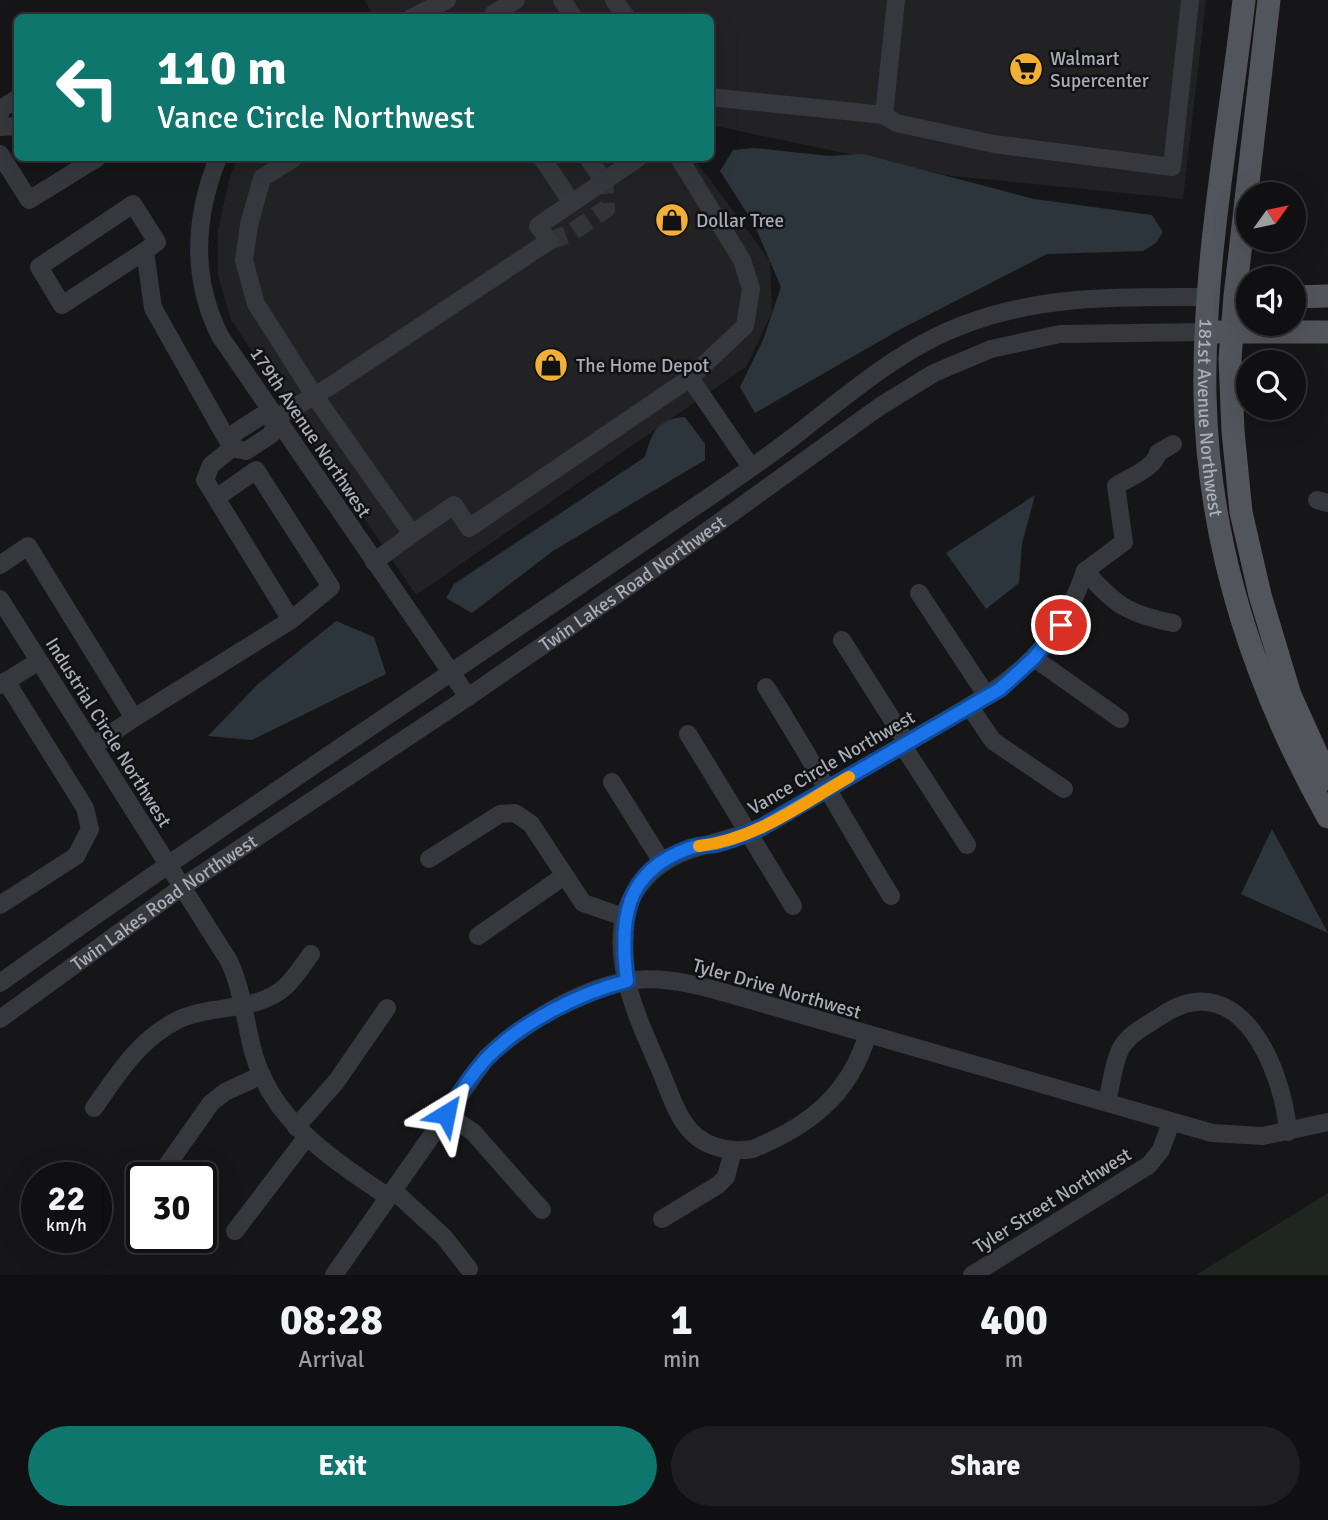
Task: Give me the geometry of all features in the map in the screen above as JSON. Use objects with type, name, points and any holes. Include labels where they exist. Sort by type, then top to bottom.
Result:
[{"type":"main road","name":"181st Avenue Northwest","points":[[1244,0],[1206,332],[1205,396],[1210,475],[1232,589],[1250,648],[1274,711],[1328,817]]},
{"type":"main road","name":"181st Avenue Northwest","points":[[1244,266],[1269,0]]},
{"type":"main road","name":"Twin Lakes Road Northwest","points":[[1209,297],[1236,296]]},
{"type":"main road","points":[[1306,297],[1328,296]]},
{"type":"main road","name":"181st Avenue Northwest","points":[[1236,316],[1232,332],[1231,395],[1235,458],[1251,558],[1290,695],[1328,779]]},
{"type":"main road","name":"Twin Lakes Road Northwest","points":[[1206,332],[1328,332]]},
{"type":"street","points":[[494,14],[516,0]]},
{"type":"street","points":[[884,115],[896,0]]},
{"type":"street","points":[[714,97],[884,115],[896,123],[994,144],[1172,167],[1190,0]]},
{"type":"street","points":[[420,14],[438,6]]},
{"type":"street","points":[[0,114],[2,108],[14,101]]},
{"type":"street","points":[[0,154],[29,200],[92,161]]},
{"type":"street","name":"179th Avenue Northwest","points":[[216,161],[200,223],[197,258],[203,296],[220,336],[468,697]]},
{"type":"street","points":[[289,161],[262,178],[249,225],[244,260],[256,304],[314,395],[412,534]]},
{"type":"street","points":[[544,161],[572,202]]},
{"type":"street","points":[[590,161],[604,181]]},
{"type":"street","points":[[145,251],[153,308],[232,448],[246,451],[272,434],[276,418],[550,241],[538,226],[632,161]]},
{"type":"street","points":[[374,562],[454,505],[469,528],[690,378],[745,326],[751,289],[743,260],[681,161]]},
{"type":"street","points":[[133,204],[157,242],[145,251],[62,305],[39,267],[133,204]]},
{"type":"street","name":"Twin Lakes Road Northwest","points":[[0,983],[167,863],[453,673],[751,467],[874,375],[959,326],[1018,307],[1049,301],[1209,297]]},
{"type":"street","name":"Twin Lakes Road Northwest","points":[[0,1019],[181,887],[468,697],[681,551],[880,407],[934,373],[991,349],[1060,334],[1206,332]]},
{"type":"street","points":[[690,378],[751,467]]},
{"type":"street","points":[[1172,623],[1130,613],[1102,590],[1085,571],[1124,542],[1116,486],[1148,467],[1157,460],[1158,453],[1173,444]]},
{"type":"street","points":[[232,448],[211,466],[205,480],[291,620]]},
{"type":"street","points":[[93,746],[291,620],[331,587],[256,470],[216,498]]},
{"type":"street","points":[[0,565],[28,546],[134,718]]},
{"type":"street","name":"Vance Circle Northwest","points":[[733,1151],[710,1144],[688,1127],[634,1007],[627,981],[622,934],[624,917],[635,891],[662,862],[689,849],[749,833],[987,696],[1034,658],[1068,614],[1085,571]]},
{"type":"street","points":[[919,593],[987,696]]},
{"type":"street","name":"Industrial Circle Northwest","points":[[0,599],[229,961],[262,1076],[270,1093],[301,1132],[391,1193],[444,1237],[469,1269]]},
{"type":"street","points":[[842,640],[967,845]]},
{"type":"street","points":[[1034,658],[1120,719]]},
{"type":"street","points":[[0,905],[76,856],[90,829],[85,808],[3,683],[39,661]]},
{"type":"street","points":[[766,687],[807,751],[891,896]]},
{"type":"street","points":[[970,707],[993,741],[1064,789]]},
{"type":"street","points":[[688,734],[793,906]]},
{"type":"street","points":[[612,782],[662,862]]},
{"type":"street","points":[[429,859],[500,814],[510,812],[522,816],[531,824],[573,892],[589,907],[624,917]]},
{"type":"street","points":[[478,936],[564,876]]},
{"type":"street","points":[[94,1108],[133,1053],[157,1033],[193,1014],[272,996],[284,989],[311,954]]},
{"type":"street","name":"Tyler Drive Northwest","points":[[334,1275],[480,1066],[503,1043],[582,995],[627,981],[685,983],[1171,1122],[1237,1135],[1288,1132],[1328,1122]]},
{"type":"street","points":[[1107,1102],[1120,1051],[1127,1040],[1176,1006],[1204,1000],[1236,1013],[1254,1034],[1275,1072],[1286,1111],[1288,1132]]},
{"type":"street","points":[[235,1231],[387,1008]]},
{"type":"street","points":[[662,1219],[726,1177],[733,1151],[752,1149],[767,1143],[828,1106],[853,1072],[867,1035]]},
{"type":"street","points":[[169,1162],[211,1103],[225,1091],[262,1076]]},
{"type":"street","points":[[446,1114],[472,1132],[541,1210]]},
{"type":"street","name":"Tyler Street Northwest","points":[[972,1275],[1149,1165],[1161,1150],[1171,1122]]},
{"type":"shaded area","points":[[364,0],[1206,0],[1183,199],[952,176],[714,126],[714,14],[373,14]]},
{"type":"shaded area","points":[[755,148],[829,156],[863,154],[1034,199],[1152,215],[1163,232],[1156,243],[1143,251],[1047,254],[899,330],[755,413],[740,387],[763,340],[781,287],[754,224],[720,171],[733,150]]},
{"type":"shaded area","points":[[237,161],[696,161],[770,261],[772,312],[746,367],[416,595],[231,320],[218,275],[218,231],[230,175]]},
{"type":"shaded area","points":[[685,417],[705,444],[705,460],[553,551],[472,613],[446,598],[454,584],[645,457],[653,434],[662,424]]},
{"type":"shaded area","points":[[1035,495],[1022,544],[1019,583],[986,609],[946,553]]},
{"type":"shaded area","points":[[336,621],[374,637],[386,674],[252,740],[208,736],[258,684]]},
{"type":"shaded area","points":[[1272,829],[1328,933],[1241,894]]},
{"type":"shaded area","points":[[1328,1193],[1328,1275],[1196,1275]]},
{"type":"tunnel","points":[[549,241],[569,234],[606,209],[604,181]]},
{"type":"slow traffic","points":[[699,846],[732,840],[762,827],[849,777]]},
{"type":"place","name":"Walmart Supercenter","points":[[1026,69]]},
{"type":"place","name":"Dollar Tree","points":[[672,220]]},
{"type":"place","name":"The Home Depot","points":[[551,365]]},
{"type":"route","points":[[446,1114],[486,1058],[503,1043],[582,995],[627,981],[622,934],[626,907],[641,883],[662,862],[689,849],[732,840],[762,827],[1000,689],[1034,658],[1061,625]]}]
